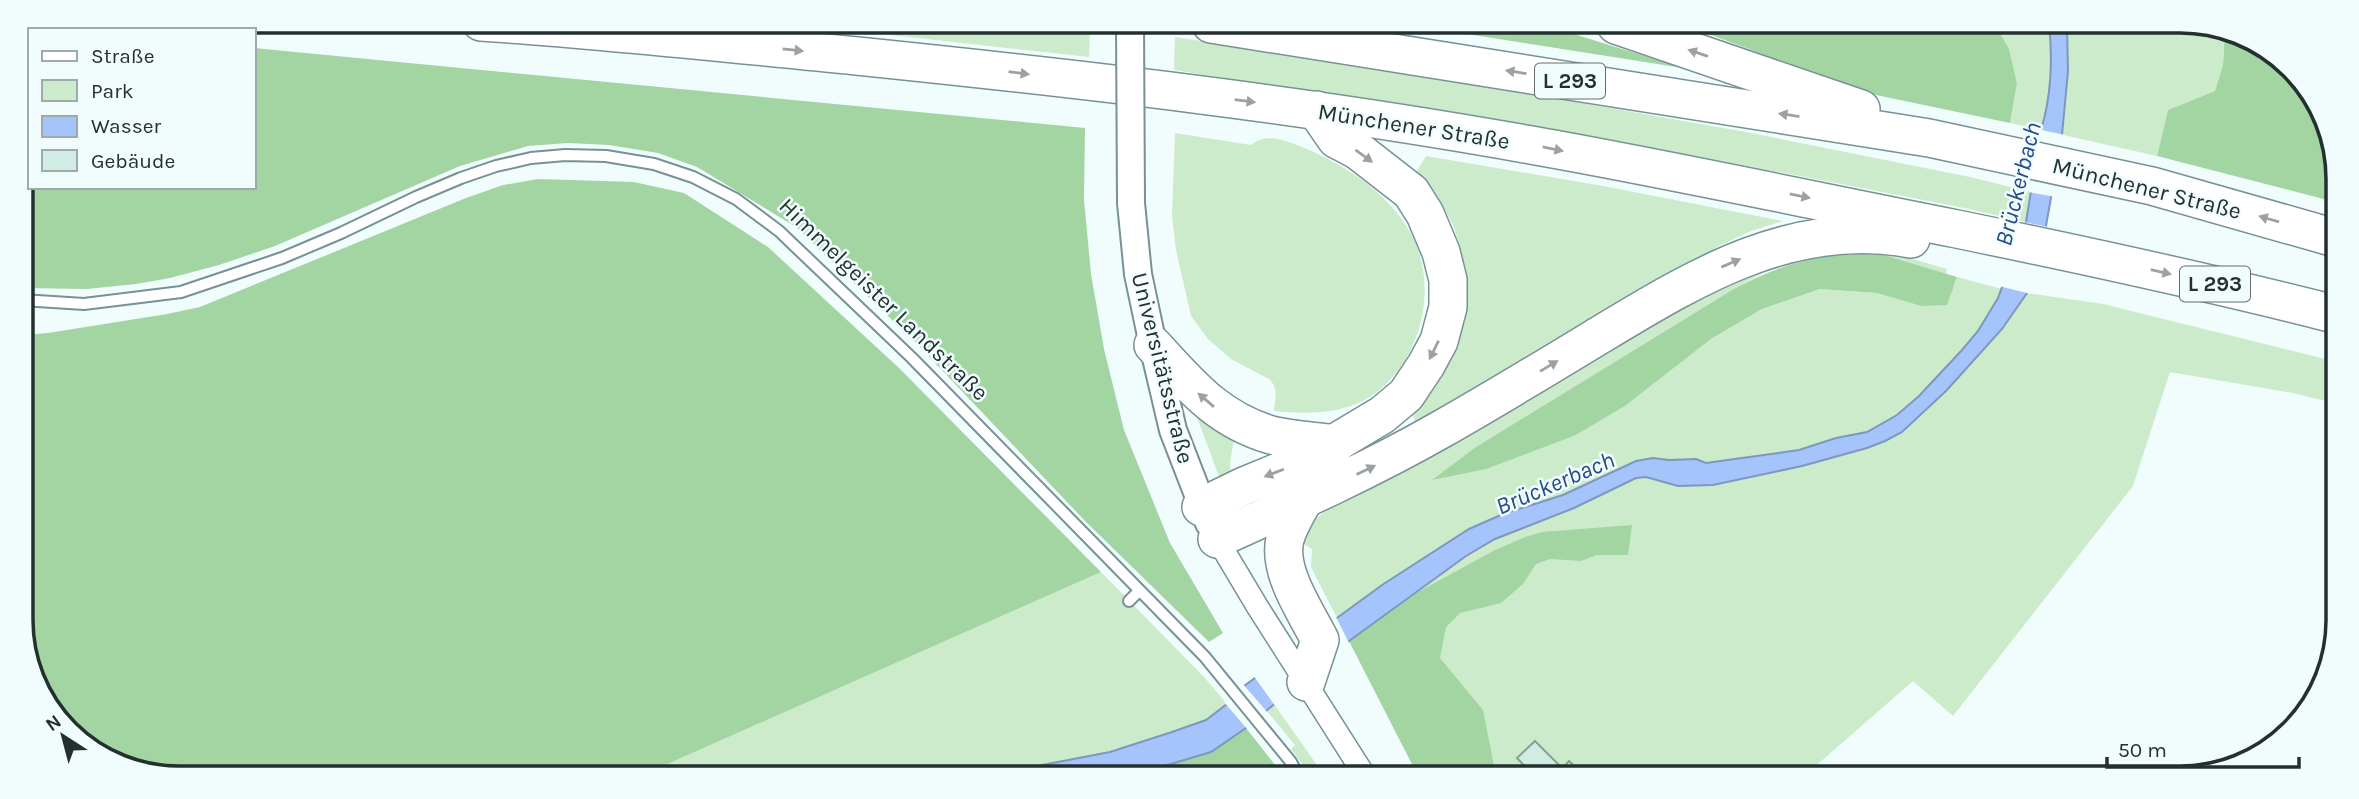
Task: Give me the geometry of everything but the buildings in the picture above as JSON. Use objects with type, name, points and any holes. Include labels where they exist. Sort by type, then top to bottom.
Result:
[{"type":"highway","name":"Münchener Straße","points":[[1271,33],[1930,138],[2152,186],[2326,236]]},
{"type":"highway","points":[[1639,33],[1901,123],[1930,138]]},
{"type":"highway","name":"Münchener Straße","points":[[631,34],[991,70],[1316,110],[1583,154],[1746,185],[1956,239],[2059,249],[2326,312]]},
{"type":"highway","points":[[1209,523],[1253,482],[1305,461],[1336,444],[1382,415],[1406,395],[1438,341],[1448,307],[1448,280],[1434,232],[1425,214],[1410,192],[1357,150],[1336,139],[1316,110]]},
{"type":"highway","points":[[1209,523],[1304,500],[1400,453],[1670,293],[1732,262],[1774,247],[1821,238],[1884,234],[1956,239]]},
{"type":"highway","points":[[1153,345],[1206,402],[1225,414],[1270,434],[1336,444]]},
{"type":"highway","points":[[1304,500],[1285,540],[1284,564],[1320,640],[1306,682]]},
{"type":"street","name":"Universitätsstraße","points":[[1130,34],[1131,203],[1138,274],[1173,430],[1209,523]]},
{"type":"street","points":[[1209,523],[1257,606],[1358,765]]},
{"type":"lane","name":"Himmelgeister Landstraße","points":[[34,301],[84,304],[181,292],[282,258],[461,178],[531,158],[606,156],[654,164],[693,177],[736,199],[779,231],[912,358],[1214,669],[1293,765]]},
{"type":"lane","points":[[1129,601],[1139,591]]},
{"type":"green space","points":[[1463,33],[1572,33],[1683,68]]},
{"type":"green space","points":[[1706,33],[2000,33],[2009,49],[2017,83],[2010,123],[1871,94]]},
{"type":"green space","points":[[2000,33],[2179,33],[2224,40],[2223,65],[2215,91],[2168,110],[2157,156],[2010,123],[2017,83],[2009,49]]},
{"type":"green space","points":[[878,34],[1090,34],[1089,57]]},
{"type":"green space","points":[[1175,37],[1509,90],[1746,132],[1970,177],[2031,192],[2026,222],[1604,138],[1174,70]]},
{"type":"green space","points":[[2224,40],[2268,64],[2283,76],[2301,98],[2311,115],[2323,151],[2326,200],[2157,156],[2168,110],[2215,91],[2223,65]]},
{"type":"green space","points":[[256,48],[1085,128],[1084,200],[1091,274],[1104,349],[1124,430],[1170,543],[1223,633],[1209,642],[1085,521],[919,346],[796,227],[697,167],[658,153],[609,145],[568,143],[528,146],[460,166],[275,246],[219,265],[170,278],[87,289],[34,288],[34,189],[256,189]]},
{"type":"green space","points":[[1175,133],[1251,145],[1271,138],[1293,143],[1363,180],[1387,202],[1407,227],[1418,248],[1423,272],[1425,296],[1421,320],[1414,343],[1402,365],[1387,383],[1368,398],[1334,410],[1310,413],[1274,411],[1276,394],[1272,382],[1231,359],[1208,339],[1191,316],[1176,250],[1172,215]]},
{"type":"green space","points":[[1426,156],[1603,186],[1783,221],[1751,231],[1719,246],[1417,425],[1412,414],[1430,394],[1455,349],[1466,298],[1460,246],[1451,221],[1435,196],[1415,174]]},
{"type":"green space","points":[[538,179],[634,182],[684,193],[768,247],[899,368],[1101,572],[664,766],[180,766],[142,761],[106,746],[98,740],[98,701],[58,701],[48,684],[36,648],[33,619],[34,334],[200,307],[503,185]]},
{"type":"green space","points":[[1852,252],[1881,254],[1957,277],[1947,305],[1921,306],[1877,293],[1820,289],[1762,309],[1711,339],[1625,406],[1576,435],[1486,469],[1432,480],[1476,447],[1732,290],[1790,265]]},
{"type":"green space","points":[[1889,252],[1947,269],[1946,274],[1881,254],[1794,261],[1765,272],[1732,290],[1476,447],[1576,435],[1625,406],[1711,339],[1762,309],[1820,289],[1877,293],[1921,306],[1955,284],[1957,277],[2002,289],[1980,328],[1946,370],[1927,390],[1887,421],[1861,434],[1796,450],[1706,463],[1696,459],[1653,458],[1613,471],[1563,495],[1503,514],[1469,529],[1337,618],[1311,567],[1312,549],[1299,541],[1313,521],[1328,509],[1691,301],[1770,261]]},
{"type":"green space","points":[[2027,293],[2103,304],[2326,359],[2326,401],[2170,372],[2133,486],[1953,716],[1913,681],[1817,765],[1413,765],[1349,641],[1466,556],[1495,539],[1636,478],[1646,477],[1678,486],[1713,485],[1802,466],[1885,441],[1921,416],[2001,329]]},
{"type":"green space","points":[[1201,418],[1234,439],[1231,476],[1223,487],[1198,420]]},
{"type":"green space","points":[[1632,525],[1628,555],[1597,555],[1581,561],[1550,559],[1536,564],[1523,584],[1501,603],[1460,613],[1446,627],[1440,658],[1483,710],[1494,765],[1413,765],[1349,641],[1407,598],[1495,550],[1542,532]]},
{"type":"green space","points":[[1101,572],[1227,704],[1206,720],[1110,752],[1039,766],[664,766]]},
{"type":"green space","points":[[1274,704],[1317,765],[1303,765],[1291,749],[1295,745],[1266,710]]},
{"type":"green space","points":[[1246,728],[1275,765],[1166,766],[1211,752]]},
{"type":"water","points":[[2050,33],[2067,33],[2068,71],[2062,135],[2046,226],[2027,293],[2002,329],[1946,391],[1902,432],[1867,448],[1802,466],[1713,485],[1678,486],[1646,477],[1636,478],[1574,508],[1495,539],[1466,556],[1349,641],[1246,728],[1211,752],[1166,766],[1039,766],[1110,752],[1206,720],[1244,686],[1382,585],[1469,529],[1503,514],[1563,495],[1636,461],[1653,458],[1696,459],[1706,463],[1799,450],[1836,438],[1867,432],[1897,415],[1919,396],[1962,350],[1978,331],[1998,298],[2026,222],[2049,92]]},
{"type":"pier","points":[[2037,129],[2065,135],[2056,197],[2028,192]]},
{"type":"pier","points":[[2023,222],[2049,227],[2031,294],[1999,286]]},
{"type":"pier","points":[[1335,615],[1350,645],[1276,707],[1253,675]]},
{"type":"pier","points":[[1242,683],[1268,713],[1248,730],[1224,702]]},
{"type":"water label","name":"Brückerbach","points":[[2018,184]]},
{"type":"water label","name":"Brückerbach","points":[[1555,483]]}]
